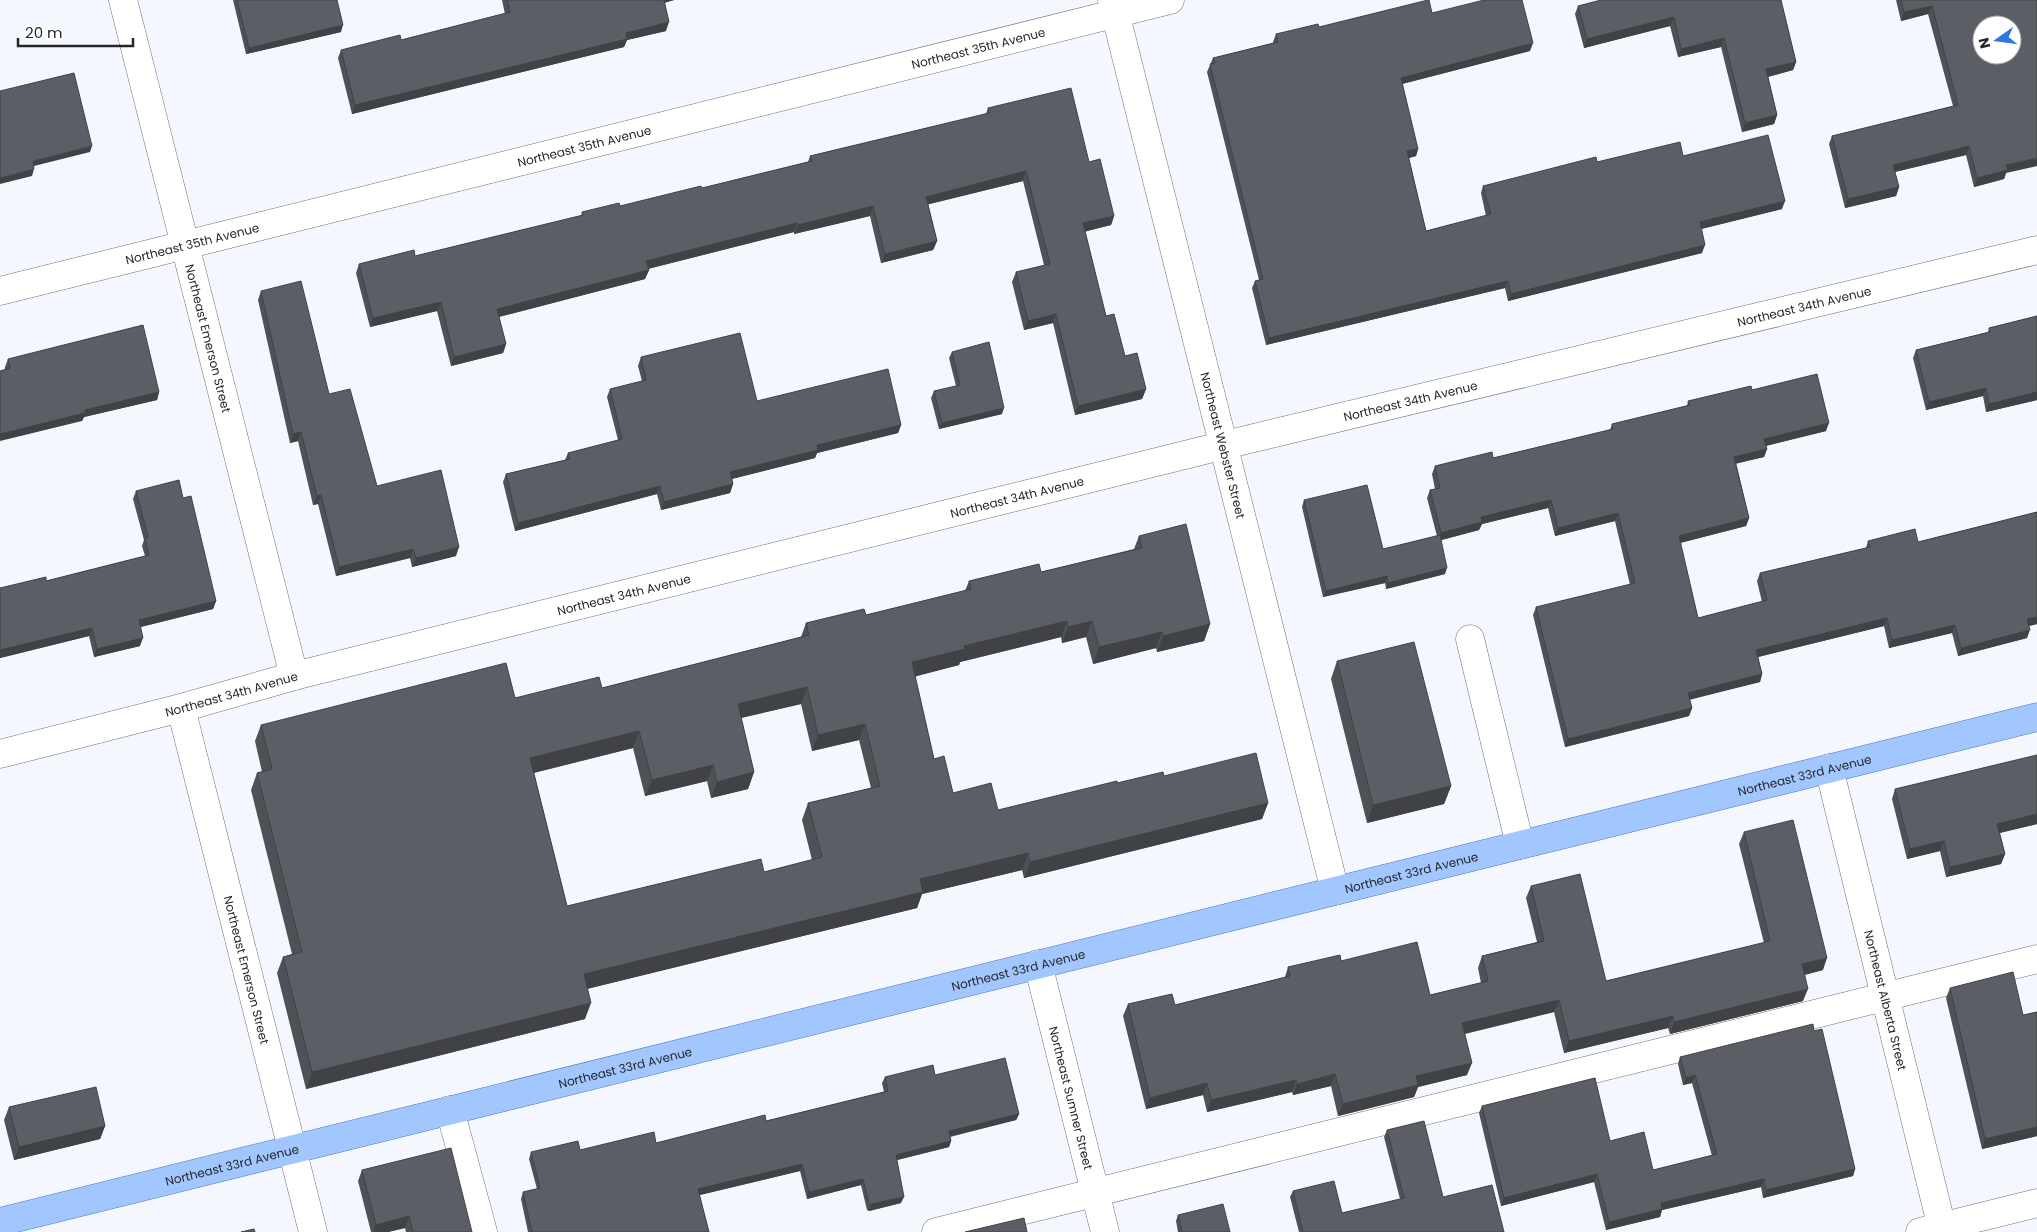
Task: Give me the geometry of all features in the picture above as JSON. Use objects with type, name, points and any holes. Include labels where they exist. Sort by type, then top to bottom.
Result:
[{"type":"main road","name":"Northeast 33rd Avenue","points":[[0,1222],[2037,717]]},
{"type":"street","name":"Northeast Emerson Street","points":[[123,0],[294,676]]},
{"type":"street","name":"Northeast 35th Avenue","points":[[0,291],[184,247],[1114,7],[1170,0]]},
{"type":"street","name":"Northeast Webster Street","points":[[1114,7],[1335,891]]},
{"type":"street","name":"Northeast 34th Avenue","points":[[0,754],[181,708],[294,676],[1225,445],[2037,250]]},
{"type":"street","points":[[1470,639],[1520,845]]},
{"type":"street","name":"Northeast Emerson Street","points":[[181,708],[313,1232]]},
{"type":"street","name":"Northeast Alberta Street","points":[[1829,768],[1886,996],[1935,1230]]},
{"type":"street","points":[[936,1232],[2037,959]]},
{"type":"street","name":"Northeast Sumner Street","points":[[1038,964],[1105,1232]]},
{"type":"street","points":[[450,1110],[483,1232]]},
{"type":"street","points":[[1935,1230],[2037,1203]]},
{"type":"building","points":[[237,0],[337,0],[343,25],[249,48]]},
{"type":"building","points":[[507,0],[664,0],[669,22],[626,33],[627,39],[355,105],[341,50],[400,35],[401,40],[510,12]]},
{"type":"building","points":[[1429,0],[1432,13],[1484,0],[1522,0],[1533,43],[1401,78],[1418,149],[1407,151],[1426,231],[1491,214],[1483,186],[1596,157],[1597,162],[1680,142],[1683,156],[1768,135],[1785,201],[1700,222],[1705,245],[1511,294],[1508,281],[1269,338],[1255,281],[1263,279],[1210,64],[1215,63],[1213,58],[1278,42],[1276,34],[1318,24],[1319,27]]},
{"type":"building","points":[[1601,0],[1781,0],[1796,62],[1766,69],[1777,115],[1745,123],[1724,38],[1681,49],[1674,17],[1587,39],[1578,6]]},
{"type":"building","points":[[1901,0],[2037,0],[2037,158],[2006,165],[2008,170],[1977,178],[1969,146],[1893,165],[1899,187],[1848,199],[1832,136],[1958,105],[1932,6],[1904,12]]},
{"type":"building","points":[[74,73],[92,146],[33,161],[34,169],[0,178],[0,91]]},
{"type":"building","points":[[1071,88],[1089,162],[1100,159],[1114,216],[1083,223],[1106,316],[1114,314],[1125,356],[1137,353],[1146,389],[1078,406],[1056,314],[1028,321],[1016,272],[1050,264],[1026,171],[926,197],[937,241],[885,254],[873,206],[798,225],[797,223],[646,261],[649,270],[497,309],[506,344],[454,357],[441,302],[373,318],[359,264],[414,250],[415,256],[583,215],[582,212],[619,203],[620,206],[812,161],[810,156],[989,113],[988,108]]},
{"type":"building","points":[[301,281],[329,394],[350,389],[377,486],[441,470],[459,547],[416,558],[413,549],[339,567],[321,495],[317,496],[301,432],[293,434],[261,291]]},
{"type":"building","points":[[2037,316],[2037,392],[1989,404],[1986,388],[1929,402],[1916,350],[1990,332],[1989,328]]},
{"type":"building","points":[[143,325],[159,392],[0,434],[0,371],[10,368],[8,359]]},
{"type":"building","points":[[740,333],[757,401],[888,369],[901,425],[817,445],[818,450],[730,472],[733,484],[664,502],[660,486],[518,523],[506,474],[570,459],[568,453],[622,439],[610,389],[646,380],[641,357]]},
{"type":"building","points":[[989,342],[1004,408],[942,423],[934,391],[960,385],[952,352]]},
{"type":"building","points":[[1817,374],[1829,423],[1764,439],[1767,449],[1734,457],[1749,518],[1679,536],[1698,618],[1767,600],[1760,573],[1870,547],[1868,541],[1915,529],[1918,542],[2037,512],[2037,617],[2027,619],[2030,630],[1961,648],[1955,625],[1892,640],[1887,618],[1756,650],[1762,674],[1688,693],[1692,708],[1568,739],[1536,607],[1635,583],[1618,513],[1558,528],[1551,500],[1481,517],[1482,522],[1441,533],[1430,490],[1440,488],[1435,466],[1492,452],[1493,458],[1613,429],[1612,424],[1690,405],[1688,401],[1751,386],[1752,390]]},
{"type":"building","points":[[179,480],[183,498],[191,496],[216,601],[139,620],[143,638],[97,649],[92,628],[0,650],[0,588],[46,577],[46,581],[149,555],[145,538],[148,537],[136,491]]},
{"type":"building","points":[[1367,485],[1383,549],[1440,535],[1447,568],[1388,583],[1387,576],[1326,591],[1304,500]]},
{"type":"building","points":[[1186,524],[1210,624],[1163,636],[1162,632],[1099,647],[1092,621],[1068,627],[1067,621],[964,646],[965,649],[912,662],[934,759],[944,756],[953,793],[991,783],[998,810],[1117,781],[1117,783],[1163,772],[1164,776],[1256,753],[1268,803],[1030,862],[1028,853],[920,879],[923,892],[584,974],[591,1003],[312,1072],[283,957],[302,952],[257,773],[272,769],[261,725],[506,663],[515,698],[599,677],[602,688],[809,635],[806,623],[864,609],[866,615],[971,589],[969,581],[1039,564],[1041,572],[1142,548],[1139,536]],"holes":[[[807,687],[818,735],[865,724],[880,786],[808,803],[822,857],[764,872],[761,859],[567,906],[530,758],[639,731],[652,780],[713,765],[717,782],[754,772],[738,704]]]},
{"type":"building","points":[[1414,642],[1451,786],[1373,805],[1337,661]]},
{"type":"building","points":[[2037,755],[2037,814],[1997,824],[2005,854],[1950,867],[1944,841],[1910,849],[1895,789]]},
{"type":"building","points":[[1793,820],[1827,958],[1802,964],[1808,989],[1674,1022],[1673,1016],[1569,1041],[1559,1000],[1462,1023],[1472,1063],[1416,1076],[1418,1085],[1343,1104],[1335,1074],[1297,1084],[1296,1080],[1211,1100],[1207,1083],[1150,1098],[1128,1004],[1172,994],[1175,1005],[1290,976],[1288,967],[1340,955],[1341,961],[1417,942],[1430,995],[1488,981],[1482,956],[1544,941],[1531,886],[1580,874],[1606,981],[1770,941],[1744,832]]},
{"type":"building","points":[[2013,972],[2023,1015],[2037,1012],[2037,1127],[1985,1139],[1950,988]]},
{"type":"building","points":[[1813,1024],[1814,1031],[1822,1029],[1855,1169],[1766,1190],[1764,1179],[1661,1203],[1662,1209],[1609,1222],[1597,1174],[1504,1198],[1482,1106],[1595,1078],[1610,1141],[1644,1132],[1653,1170],[1717,1154],[1695,1075],[1686,1078],[1680,1057]]},
{"type":"building","points":[[1005,1058],[1019,1114],[949,1131],[951,1141],[896,1155],[904,1197],[871,1204],[869,1203],[863,1179],[809,1192],[802,1164],[698,1189],[709,1232],[532,1232],[523,1192],[540,1188],[531,1152],[578,1141],[580,1150],[654,1132],[656,1143],[765,1115],[766,1121],[888,1091],[885,1077],[933,1065],[935,1075]]},
{"type":"building","points":[[96,1087],[105,1126],[19,1147],[9,1107]]},
{"type":"building","points":[[1424,1121],[1443,1197],[1492,1185],[1504,1232],[1303,1232],[1293,1191],[1334,1181],[1342,1213],[1404,1198],[1387,1130]]},
{"type":"building","points":[[451,1148],[472,1232],[413,1232],[409,1216],[376,1225],[362,1170]]},
{"type":"building","points":[[1223,1204],[1230,1232],[1182,1232],[1178,1215]]},
{"type":"building","points":[[1024,1218],[1027,1232],[965,1232]]},
{"type":"building","points":[[254,1229],[255,1232],[241,1232]]}]
